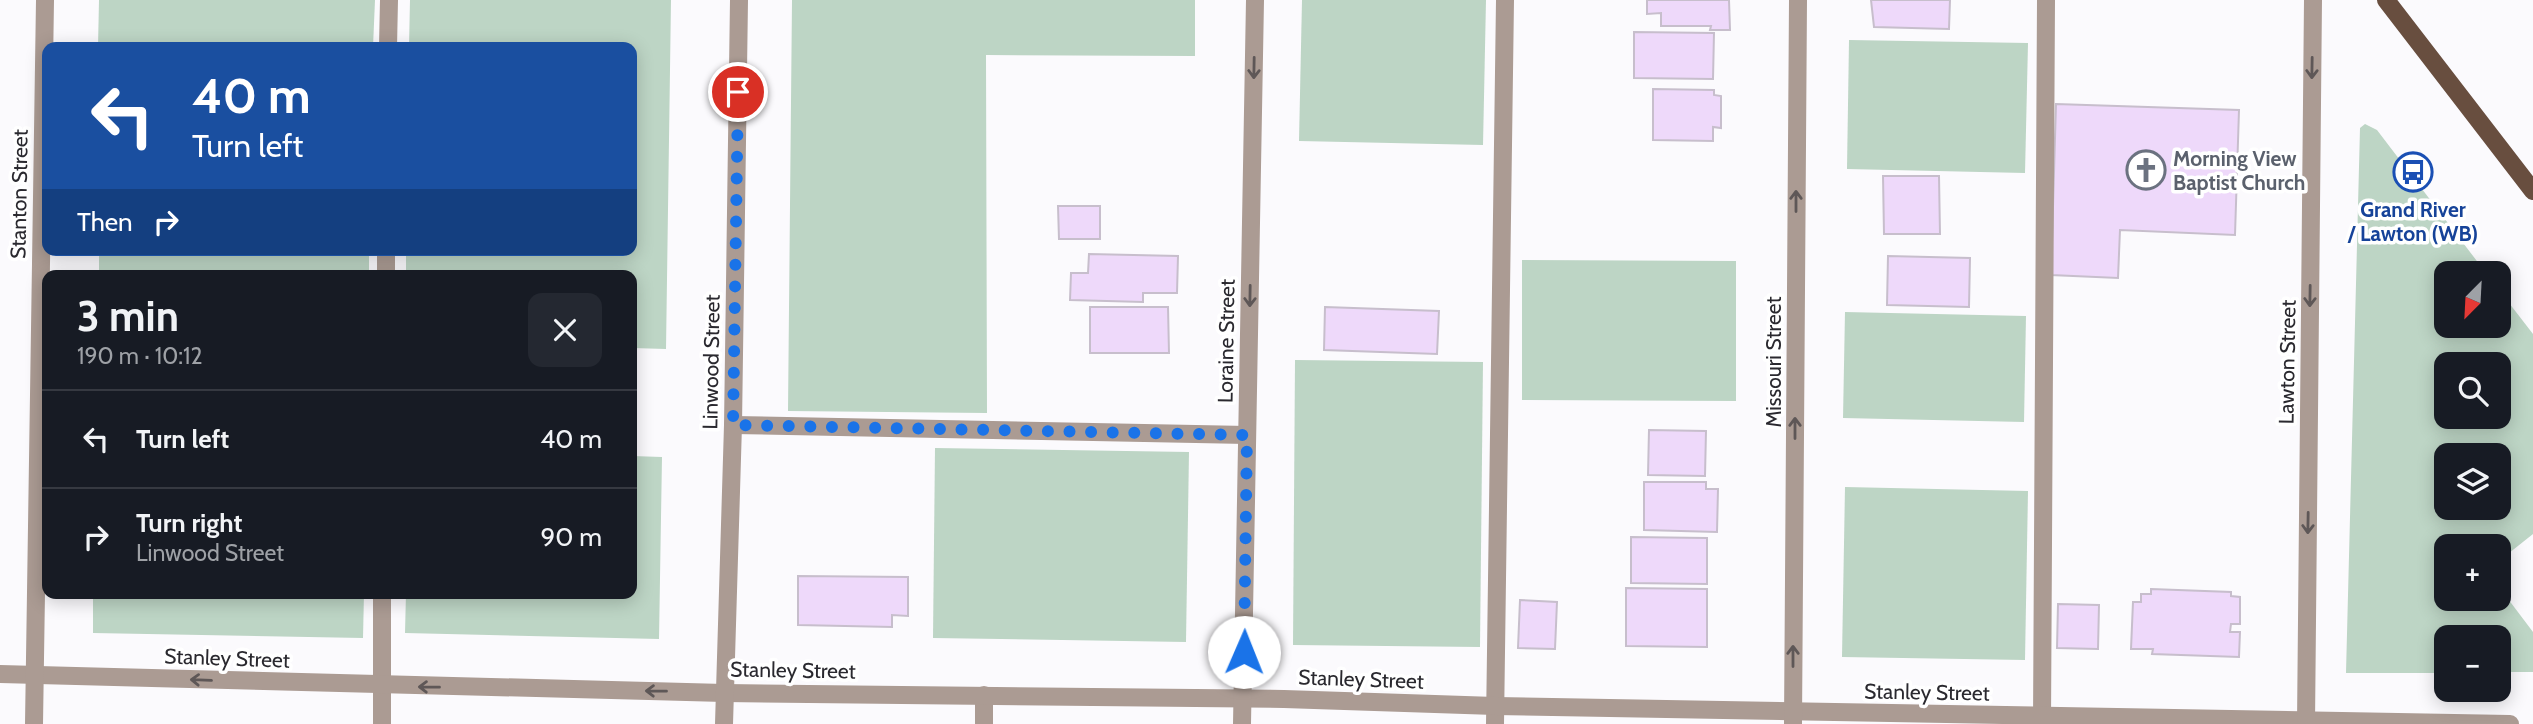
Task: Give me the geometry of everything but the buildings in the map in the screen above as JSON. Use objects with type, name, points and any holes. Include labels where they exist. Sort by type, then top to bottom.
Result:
[{"type":"main road","points":[[2386,0],[2533,191]]},
{"type":"street","name":"Stanton Street","points":[[44,42],[45,0]]},
{"type":"street","points":[[388,42],[389,0]]},
{"type":"street","name":"Linwood Street","points":[[724,724],[733,425],[739,0]]},
{"type":"street","name":"Loraine Street","points":[[1241,724],[1255,0]]},
{"type":"street","points":[[1495,715],[1505,0]]},
{"type":"street","name":"Missouri Street","points":[[1793,718],[1798,0]]},
{"type":"street","points":[[2042,720],[2046,0]]},
{"type":"street","name":"Lawton Street","points":[[2306,722],[2313,0]]},
{"type":"street","name":"Stanton Street","points":[[34,724],[42,202]]},
{"type":"street","points":[[733,425],[1247,435]]},
{"type":"street","points":[[382,599],[382,724]]},
{"type":"street","name":"Stanley Street","points":[[0,674],[724,693],[1242,699],[1495,715],[2510,724]]},
{"type":"street","points":[[984,695],[984,724]]},
{"type":"green space","points":[[99,0],[375,0],[373,42],[98,42]]},
{"type":"green space","points":[[410,0],[671,0],[666,349],[637,348],[637,270],[406,270],[406,256],[637,256],[637,42],[409,42]]},
{"type":"green space","points":[[792,0],[1195,0],[1195,56],[986,55],[987,413],[788,411]]},
{"type":"green space","points":[[1302,0],[1486,0],[1483,145],[1299,141]]},
{"type":"green space","points":[[1849,40],[2028,43],[2025,173],[1847,169]]},
{"type":"green space","points":[[2365,124],[2377,130],[2477,261],[2434,261],[2434,338],[2511,338],[2511,306],[2533,334],[2533,534],[2511,551],[2511,534],[2434,534],[2434,611],[2511,611],[2511,603],[2533,632],[2533,672],[2511,672],[2511,625],[2434,625],[2434,673],[2346,673],[2360,128]]},
{"type":"green space","points":[[99,256],[369,256],[369,270],[99,270]]},
{"type":"green space","points":[[1522,260],[1736,261],[1736,401],[1522,400]]},
{"type":"green space","points":[[1845,312],[2026,316],[2024,422],[1843,418]]},
{"type":"green space","points":[[1295,360],[1483,362],[1480,647],[1293,645]]},
{"type":"green space","points":[[935,448],[1189,452],[1186,642],[933,638]]},
{"type":"green space","points":[[637,456],[662,457],[659,639],[405,633],[406,599],[637,599]]},
{"type":"green space","points":[[1845,487],[2028,491],[2025,660],[1842,657]]},
{"type":"green space","points":[[93,599],[364,599],[363,638],[93,633]]},
{"type":"place","name":"Morning View Baptist Church","points":[[2146,170]]},
{"type":"place","name":"Grand River / Lawton (WB)","points":[[2413,172]]},
{"type":"route","points":[[738,92],[733,425],[1247,435],[1244,652]]}]
